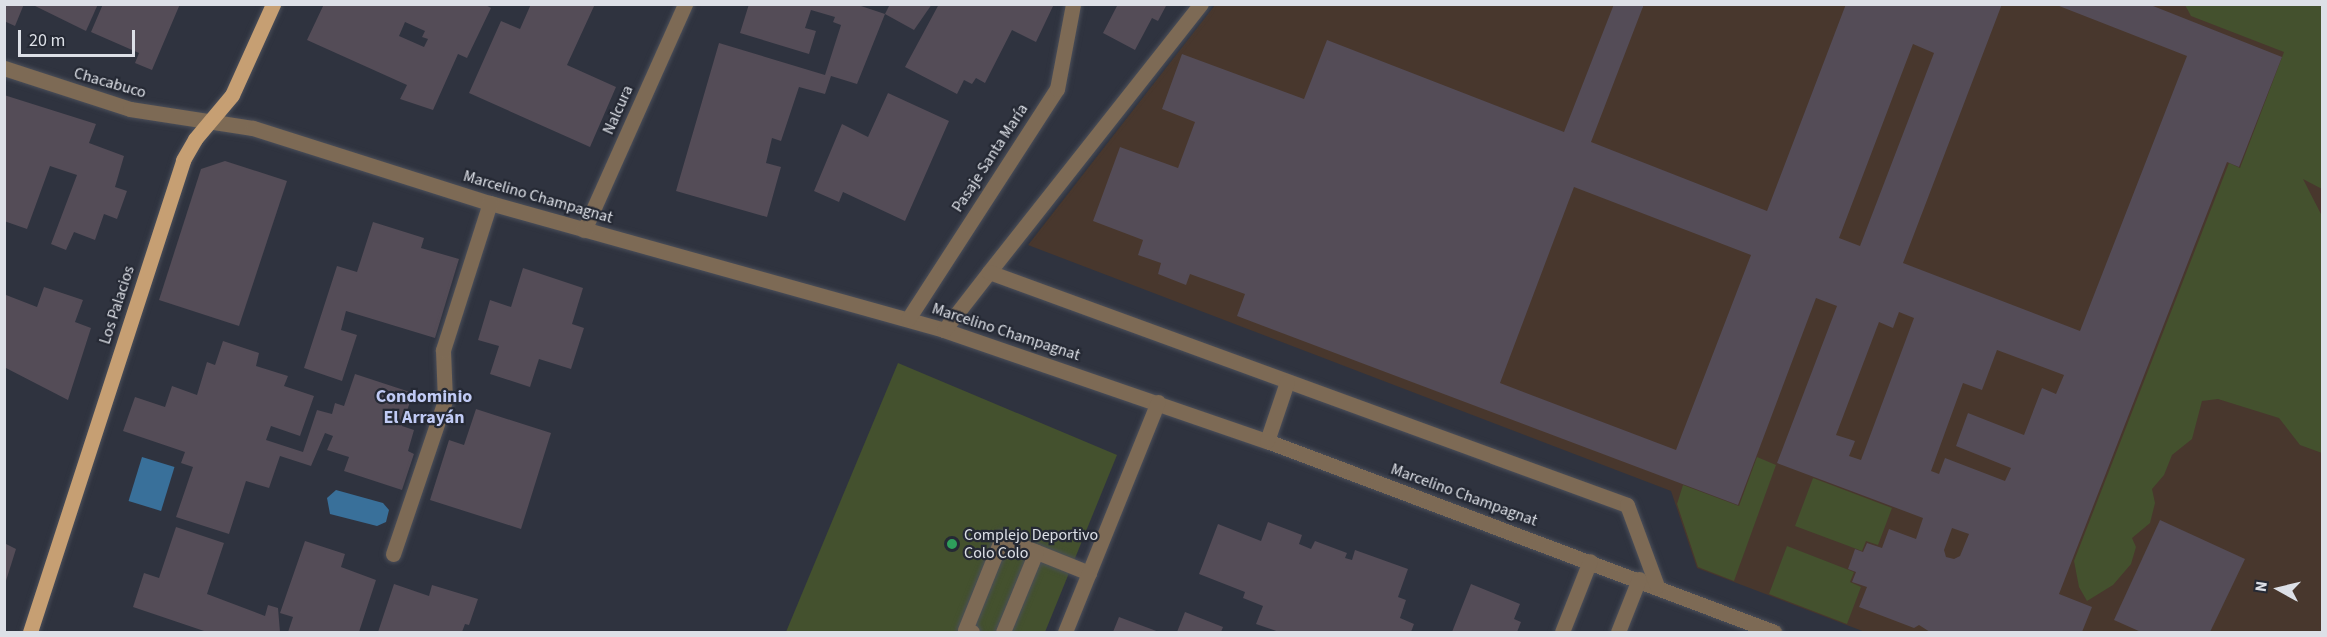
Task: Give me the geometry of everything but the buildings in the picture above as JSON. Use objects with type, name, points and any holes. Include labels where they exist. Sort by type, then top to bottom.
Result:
[{"type":"main road","name":"Los Palacios","points":[[30,633],[183,160],[241,80],[273,4]]},
{"type":"street","name":"Nalcura","points":[[584,230],[685,4]]},
{"type":"street","name":"Pasaje Santa María","points":[[908,319],[1057,89],[1073,4]]},
{"type":"street","points":[[944,330],[1201,4]]},
{"type":"street","name":"Chacabuco","points":[[4,68],[130,109],[209,122]]},
{"type":"street","name":"Marcelino Champagnat","points":[[209,122],[253,128],[490,203],[944,330],[1267,441],[1639,579],[1774,633]]},
{"type":"street","points":[[393,554],[445,400],[443,350],[490,203]]},
{"type":"street","points":[[989,272],[1627,505],[1657,586]]},
{"type":"street","points":[[1267,441],[1287,382]]},
{"type":"street","points":[[1065,633],[1158,402]]},
{"type":"street","points":[[972,633],[965,630],[1002,538],[1089,573]]},
{"type":"street","points":[[1003,633],[1036,552]]},
{"type":"street","points":[[1562,633],[1590,561]]},
{"type":"street","points":[[1618,633],[1639,579]]},
{"type":"shaded area","points":[[1215,5],[2322,5],[2322,632],[1865,632],[1697,568],[1671,491],[1028,245]]},
{"type":"green space","points":[[2185,5],[2322,5],[2322,189],[2303,179],[2322,216],[2322,453],[2300,445],[2279,418],[2218,399],[2202,401],[2192,439],[2172,455],[2164,475],[2152,489],[2155,503],[2150,523],[2132,538],[2136,547],[2131,564],[2113,585],[2087,601],[2079,587],[2074,561],[2229,163],[2240,168],[2284,52],[2191,16]]},
{"type":"green space","name":"Complejo Deportivo Colo Colo","points":[[898,363],[1117,455],[1045,632],[786,632]]},
{"type":"green space","points":[[1757,457],[1776,465],[1734,581],[1698,567],[1677,504],[1683,485],[1739,506]]},
{"type":"green space","points":[[1813,478],[1892,508],[1878,545],[1866,541],[1862,551],[1795,526]]},
{"type":"green space","points":[[1787,546],[1854,572],[1850,582],[1861,587],[1847,624],[1769,594]]},
{"type":"water","points":[[142,457],[175,467],[161,511],[129,501]]},
{"type":"water","points":[[336,490],[383,503],[389,510],[386,522],[377,526],[330,514],[327,498]]},
{"type":"place","name":"Complejo Deportivo Colo Colo","points":[[952,544]]},
{"type":"district","name":"Condominio El Arrayán","points":[[424,408]]}]
